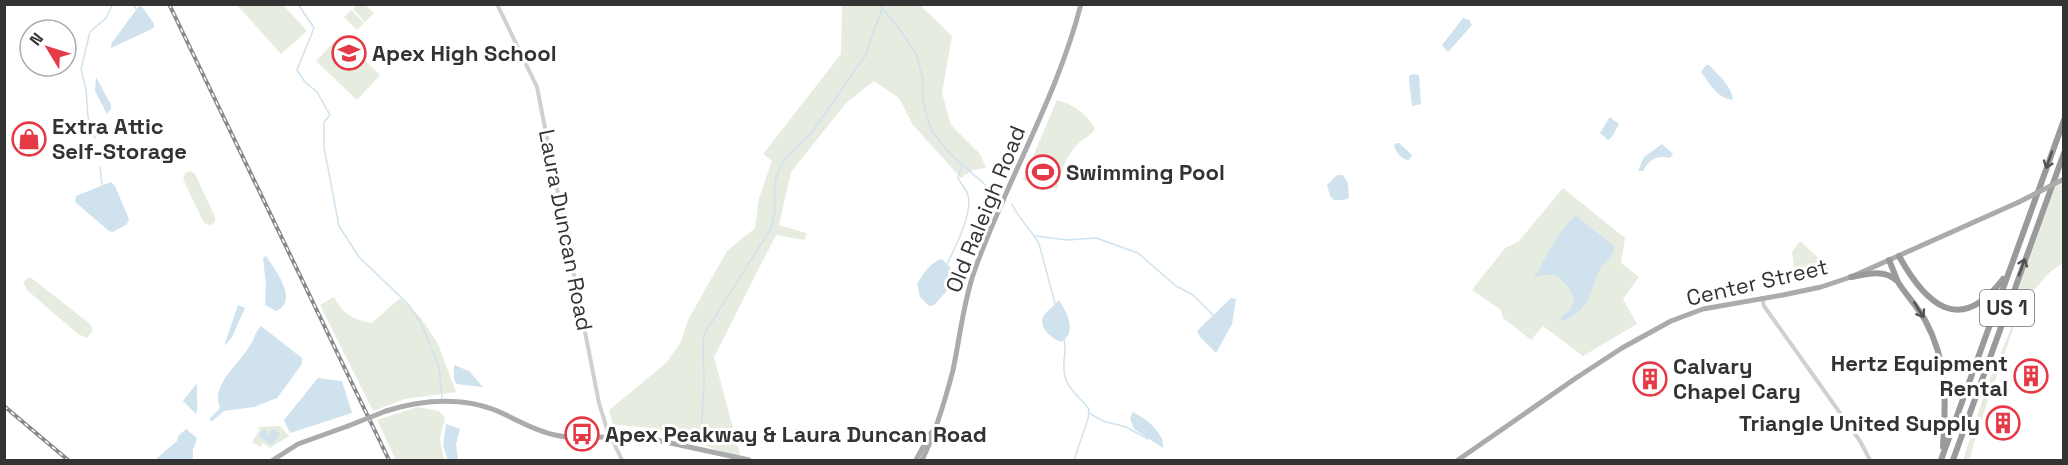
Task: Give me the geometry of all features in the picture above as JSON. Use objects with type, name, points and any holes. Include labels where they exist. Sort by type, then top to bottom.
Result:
[{"type":"highway","name":"US 1","points":[[1942,459],[2064,120]]},
{"type":"highway","name":"US 1","points":[[1953,460],[2064,153]]},
{"type":"highway","points":[[1899,256],[1922,292],[1934,302],[1949,308],[1968,308],[1979,304],[1988,297],[2008,272]]},
{"type":"highway","points":[[1889,260],[1898,282]]},
{"type":"highway","points":[[1851,277],[1878,273],[1893,276],[1924,318],[1941,362],[1946,407],[1942,459]]},
{"type":"main road","name":"Old Raleigh Road","points":[[916,460],[934,430],[948,388],[964,305],[972,278],[1057,77],[1081,4]]},
{"type":"main road","name":"Center Street","points":[[1458,460],[1596,365],[1683,316],[1703,309],[1821,287],[1851,277],[2019,202],[2064,179]]},
{"type":"main road","points":[[273,460],[298,444],[386,411],[423,402],[470,404],[498,411],[529,427],[552,435],[579,438],[638,436],[749,460]]},
{"type":"main road","name":"Old Raleigh Road","points":[[922,460],[934,436],[934,430]]},
{"type":"street","name":"Laura Duncan Road","points":[[498,4],[537,87],[599,403],[610,436],[622,460]]},
{"type":"street","points":[[1762,298],[1764,306],[1860,441],[1870,460]]},
{"type":"shaded area","points":[[237,5],[283,5],[307,31],[281,54]]},
{"type":"shaded area","points":[[357,5],[365,5],[374,13],[365,22],[353,9]]},
{"type":"shaded area","points":[[842,5],[920,5],[952,36],[942,93],[951,125],[980,154],[986,168],[973,170],[961,178],[913,125],[899,98],[874,81],[846,103],[791,172],[779,225],[806,233],[805,240],[776,235],[714,357],[741,458],[670,432],[613,425],[609,410],[666,363],[681,342],[688,320],[727,251],[755,228],[759,198],[772,161],[763,154],[841,54]]},
{"type":"shaded area","points":[[351,10],[364,23],[357,30],[344,17]]},
{"type":"shaded area","points":[[340,36],[380,75],[357,100],[316,61]]},
{"type":"shaded area","points":[[1057,100],[1079,110],[1095,129],[1069,155],[1057,189],[1023,180]]},
{"type":"shaded area","points":[[191,171],[195,174],[215,217],[215,222],[210,225],[203,221],[183,179],[186,172]]},
{"type":"shaded area","points":[[2063,183],[2063,263],[2050,272],[2034,290],[2015,324],[1969,460],[1963,460],[1986,389],[2012,326],[2006,324],[2055,187]]},
{"type":"shaded area","points":[[1563,188],[1625,238],[1621,263],[1639,277],[1623,299],[1637,324],[1583,356],[1543,326],[1531,340],[1503,318],[1501,310],[1472,290],[1505,248],[1519,241]]},
{"type":"shaded area","points":[[1800,241],[1829,269],[1795,277],[1792,252]]},
{"type":"shaded area","points":[[30,277],[90,324],[93,330],[87,338],[78,334],[27,290],[23,282]]},
{"type":"shaded area","points":[[334,297],[341,308],[350,315],[372,323],[400,298],[421,318],[438,344],[456,392],[405,399],[373,411],[320,305]]},
{"type":"shaded area","points":[[418,407],[439,411],[445,418],[440,439],[444,460],[396,460],[377,420]]},
{"type":"shaded area","points":[[280,426],[289,436],[270,448],[263,443],[260,447],[252,442],[260,429],[257,427]]},
{"type":"water","points":[[139,6],[154,24],[154,28],[111,48],[111,44]]},
{"type":"water","points":[[1463,18],[1469,20],[1472,25],[1448,52],[1442,45]]},
{"type":"water","points":[[1706,65],[1709,65],[1724,81],[1733,100],[1727,99],[1711,86],[1701,72]]},
{"type":"water","points":[[1419,75],[1421,104],[1412,106],[1409,76]]},
{"type":"water","points":[[96,77],[111,105],[107,114],[95,91]]},
{"type":"water","points":[[1609,118],[1619,124],[1608,140],[1600,133]]},
{"type":"water","points":[[1396,143],[1412,155],[1409,160],[1404,159],[1398,153],[1394,146]]},
{"type":"water","points":[[1662,144],[1673,154],[1670,158],[1654,159],[1643,171],[1638,171],[1644,157]]},
{"type":"water","points":[[1337,175],[1343,175],[1348,183],[1349,198],[1344,200],[1334,200],[1330,196],[1327,185]]},
{"type":"water","points":[[111,182],[115,186],[129,219],[127,224],[113,232],[75,202],[76,196]]},
{"type":"water","points":[[1576,216],[1615,247],[1612,255],[1599,271],[1584,306],[1564,321],[1561,320],[1562,316],[1569,311],[1574,300],[1570,290],[1555,275],[1534,278],[1559,235]]},
{"type":"water","points":[[266,256],[286,293],[283,307],[276,311],[265,305],[266,284],[263,258]]},
{"type":"water","points":[[941,259],[951,268],[956,281],[934,305],[929,306],[920,297],[917,284],[930,266]]},
{"type":"water","points":[[1231,298],[1236,299],[1232,324],[1216,353],[1197,331]]},
{"type":"water","points":[[1059,300],[1068,316],[1070,328],[1066,338],[1061,342],[1050,335],[1042,324],[1044,315]]},
{"type":"water","points":[[238,305],[245,308],[232,337],[224,346]]},
{"type":"water","points":[[261,326],[302,358],[302,364],[277,398],[254,407],[224,411],[211,422],[210,418],[220,408],[218,400],[222,384]]},
{"type":"water","points":[[454,365],[469,371],[483,387],[456,384]]},
{"type":"water","points":[[318,378],[342,381],[352,413],[290,433],[284,420]]},
{"type":"water","points":[[197,383],[197,407],[196,414],[183,401]]},
{"type":"water","points":[[1133,412],[1158,432],[1163,448],[1134,429],[1130,418]]},
{"type":"water","points":[[446,424],[460,429],[456,444],[458,460],[448,460],[443,446]]},
{"type":"water","points":[[186,429],[197,438],[191,460],[155,460],[177,441],[178,436]]},
{"type":"water","points":[[264,429],[268,432],[267,437],[273,429],[280,434],[272,445],[258,436]]},
{"type":"waterway","points":[[95,138],[88,117],[86,89],[81,69],[90,32],[106,18],[113,4]]},
{"type":"waterway","points":[[133,4],[136,9]]},
{"type":"waterway","points":[[298,4],[314,28],[297,70],[305,82],[317,92],[330,115],[324,122],[324,147],[339,226],[359,257],[408,304],[421,323],[439,367],[442,398]]},
{"type":"waterway","points":[[879,4],[904,35],[917,56],[923,81],[923,101],[931,130],[950,154],[997,195]]},
{"type":"waterway","points":[[701,434],[704,385],[703,340],[706,331],[770,230],[775,211],[775,181],[780,167],[812,132],[865,56],[882,9]]},
{"type":"waterway","points":[[947,264],[968,211],[968,195],[958,178],[962,165]]},
{"type":"waterway","points":[[100,167],[102,185]]},
{"type":"waterway","points":[[1012,204],[1039,244],[1055,303]]},
{"type":"waterway","points":[[1035,236],[1067,240],[1096,238],[1138,253],[1176,286],[1193,295],[1214,316]]},
{"type":"waterway","points":[[1064,340],[1066,381],[1089,409],[1088,419],[1074,460]]},
{"type":"waterway","points":[[1089,413],[1103,421],[1126,427],[1148,439]]},
{"type":"railway","points":[[169,4],[389,460]]},
{"type":"railway","points":[[4,406],[68,460]]},
{"type":"place","name":"Apex High School","points":[[349,53]]},
{"type":"place","name":"Extra Attic Self-Storage","points":[[29,139]]},
{"type":"place","name":"Swimming Pool","points":[[1043,172]]},
{"type":"place","name":"Hertz Equipment Rental","points":[[2031,376]]},
{"type":"place","name":"Calvary Chapel Cary","points":[[1650,379]]},
{"type":"place","name":"Triangle United Supply","points":[[2003,423]]},
{"type":"place","name":"Apex Peakway & Laura Duncan Road","points":[[582,434]]}]
